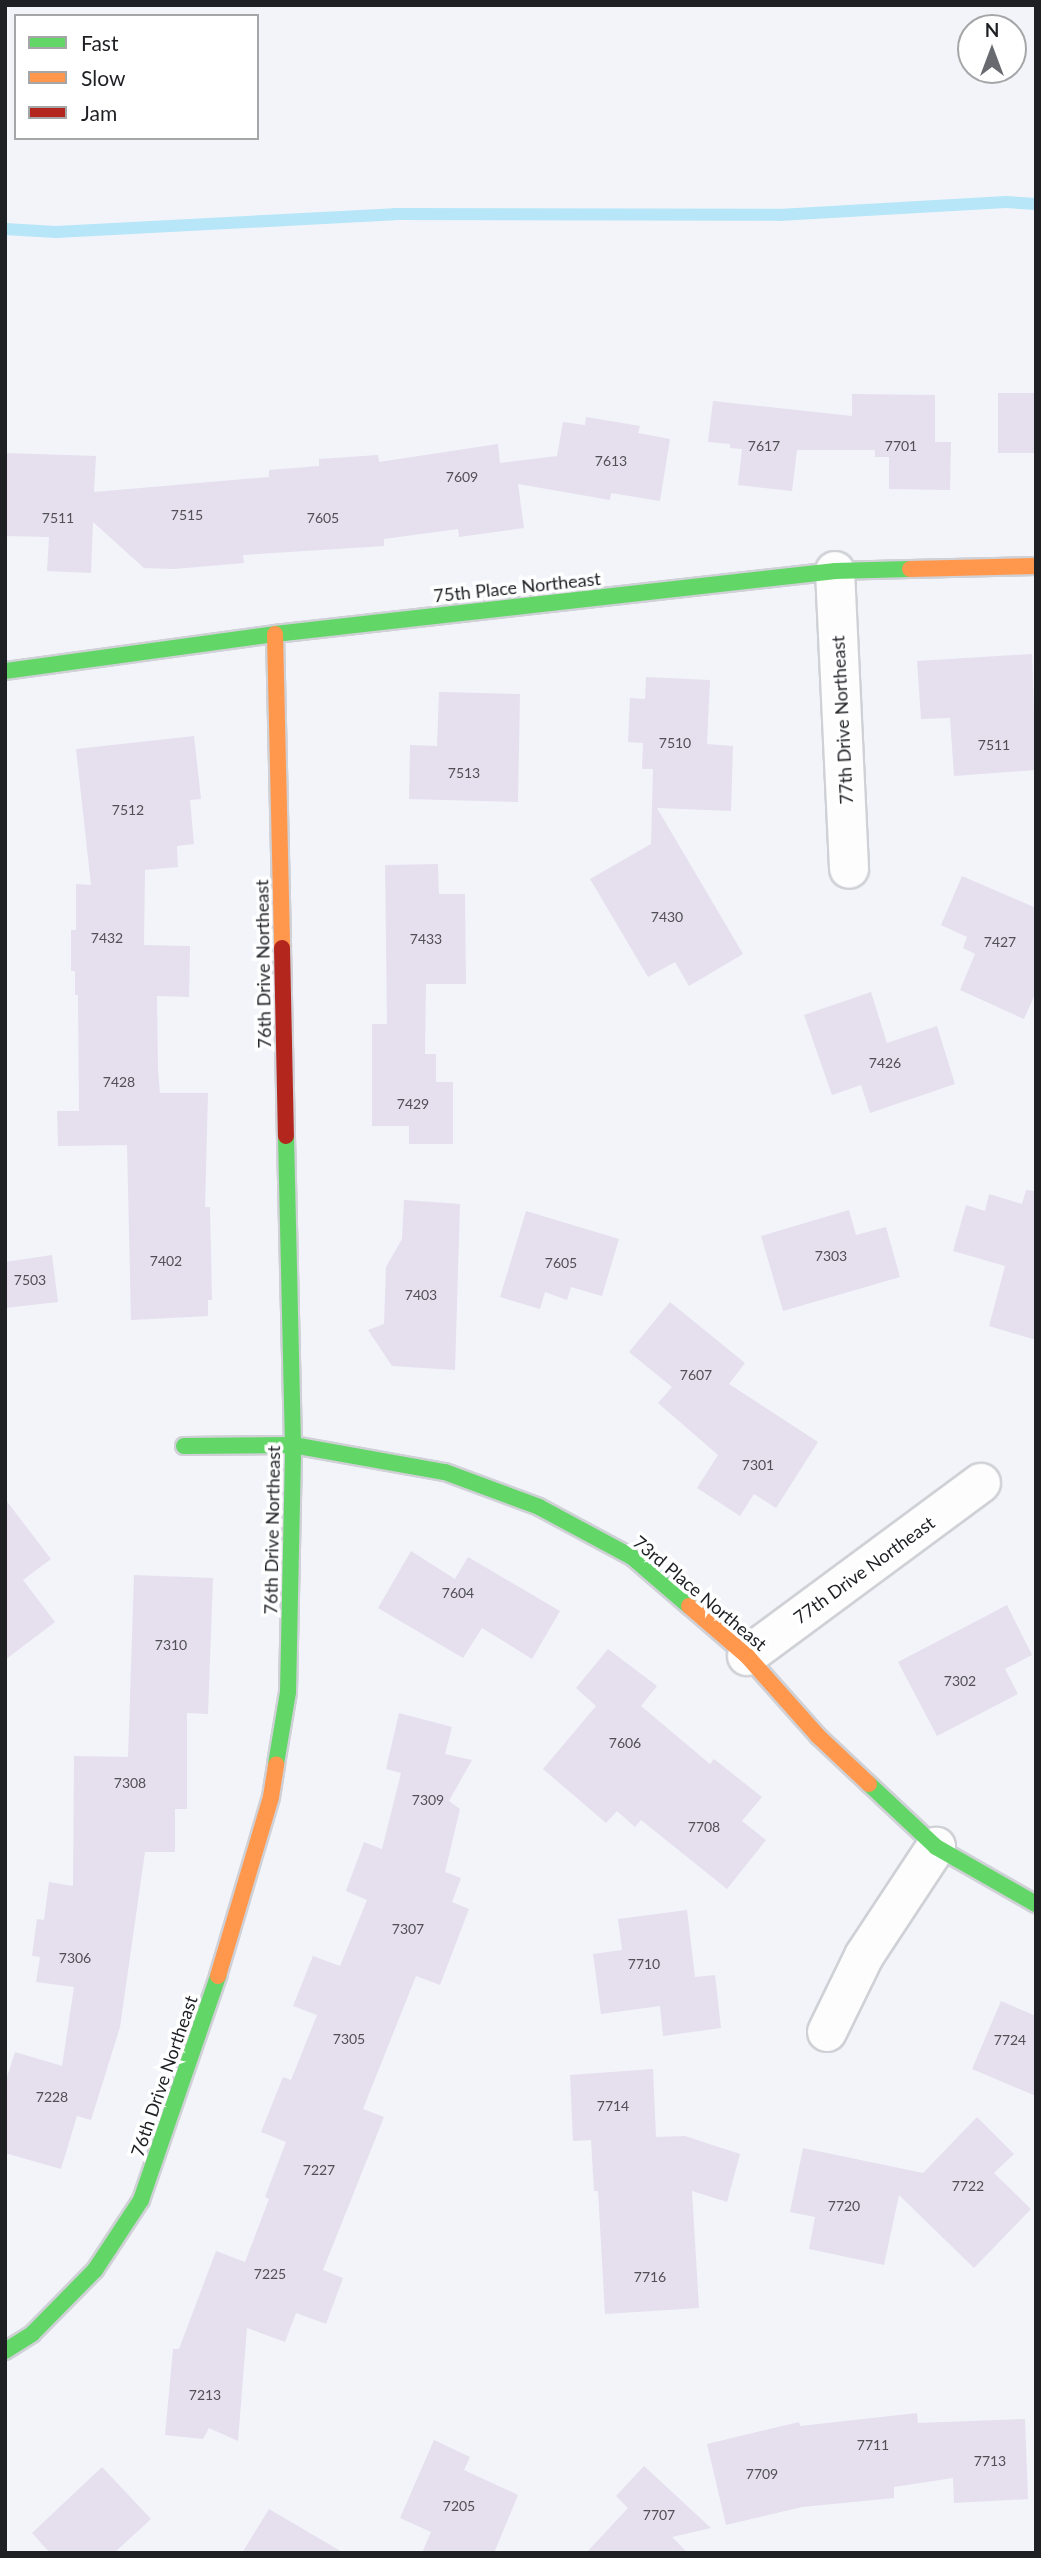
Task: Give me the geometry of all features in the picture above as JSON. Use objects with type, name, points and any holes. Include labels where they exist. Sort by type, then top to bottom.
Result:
[{"type":"street","name":"75th Place Northeast","points":[[5,671],[275,634],[835,571],[1036,566]]},
{"type":"street","name":"77th Drive Northeast","points":[[835,571],[849,869]]},
{"type":"street","name":"76th Drive Northeast","points":[[5,2351],[32,2334],[95,2270],[141,2200],[204,2022],[271,1797],[288,1692],[293,1445],[275,634]]},
{"type":"street","name":"73rd Place Northeast","points":[[184,1446],[293,1445],[446,1472],[539,1507],[632,1557],[747,1656],[818,1736],[936,1847],[1036,1904]]},
{"type":"street","name":"77th Drive Northeast","points":[[747,1656],[981,1483]]},
{"type":"street","points":[[827,2032],[864,1956],[936,1847]]},
{"type":"building","points":[[998,393],[1036,393],[1036,453],[998,453]]},
{"type":"building","points":[[852,394],[935,395],[935,442],[951,442],[950,490],[889,489],[889,457],[875,457],[875,450],[797,450],[792,491],[738,485],[742,449],[730,448],[730,444],[708,442],[713,401],[852,416]]},
{"type":"building","points":[[586,417],[640,426],[638,433],[670,439],[660,501],[611,493],[610,500],[518,484],[524,528],[459,537],[458,529],[384,539],[384,546],[243,555],[244,563],[175,569],[144,568],[93,522],[91,573],[47,571],[49,537],[5,536],[5,453],[96,456],[94,492],[269,477],[269,470],[319,466],[319,459],[378,455],[379,462],[498,444],[500,463],[557,456],[563,422],[585,425]]},
{"type":"building","points":[[1032,654],[1036,770],[954,776],[950,718],[921,719],[917,661]]},
{"type":"building","points":[[646,677],[710,680],[707,744],[733,746],[731,811],[657,808],[743,954],[689,986],[675,962],[648,977],[590,879],[651,844],[653,769],[642,769],[643,743],[628,742],[630,698],[645,699]]},
{"type":"building","points":[[439,692],[520,694],[518,802],[409,799],[410,745],[437,746]]},
{"type":"building","points":[[194,736],[201,799],[190,800],[194,844],[177,846],[178,867],[145,870],[144,945],[190,946],[189,997],[157,996],[158,1070],[160,1093],[208,1093],[205,1207],[210,1207],[212,1300],[208,1300],[208,1316],[131,1320],[127,1145],[58,1146],[57,1111],[79,1111],[78,995],[75,995],[75,971],[71,971],[71,930],[76,930],[76,884],[91,885],[76,749]]},
{"type":"building","points":[[438,864],[439,894],[465,894],[466,984],[426,984],[425,1054],[436,1054],[436,1082],[453,1082],[453,1144],[409,1144],[409,1126],[372,1126],[372,1024],[387,1024],[385,865]]},
{"type":"building","points":[[962,876],[1036,908],[1036,992],[1024,1019],[960,990],[975,954],[963,948],[967,937],[941,925]]},
{"type":"building","points":[[871,992],[887,1043],[937,1026],[955,1084],[870,1113],[861,1085],[832,1095],[804,1015]]},
{"type":"building","points":[[1026,1190],[1036,1191],[1036,1340],[989,1326],[1005,1266],[953,1251],[966,1205],[985,1211],[989,1194],[1022,1204]]},
{"type":"building","points":[[404,1200],[460,1204],[455,1370],[392,1366],[368,1330],[384,1324],[386,1267],[402,1239]]},
{"type":"building","points":[[849,1210],[856,1235],[886,1227],[900,1277],[783,1311],[761,1236]]},
{"type":"building","points":[[526,1211],[619,1239],[602,1296],[571,1287],[567,1300],[545,1292],[540,1309],[500,1297]]},
{"type":"building","points":[[52,1255],[58,1302],[5,1308],[5,1262]]},
{"type":"building","points":[[670,1302],[745,1363],[729,1384],[818,1442],[776,1508],[754,1494],[740,1516],[697,1488],[718,1455],[658,1403],[672,1387],[629,1352]]},
{"type":"building","points":[[5,1499],[51,1559],[23,1580],[55,1622],[5,1660]]},
{"type":"building","points":[[411,1551],[455,1579],[468,1557],[560,1611],[532,1659],[482,1628],[463,1658],[378,1608]]},
{"type":"building","points":[[134,1575],[213,1578],[208,1714],[187,1713],[187,1809],[175,1809],[175,1852],[145,1852],[120,2027],[91,2120],[77,2116],[61,2169],[5,2153],[5,2083],[15,2052],[62,2066],[74,1987],[36,1982],[40,1957],[32,1956],[37,1919],[44,1920],[49,1882],[73,1886],[74,1756],[128,1757]]},
{"type":"building","points":[[1007,1605],[1032,1655],[1005,1669],[1018,1694],[937,1736],[898,1662]]},
{"type":"building","points":[[608,1649],[657,1686],[641,1706],[710,1764],[714,1759],[762,1797],[742,1821],[766,1840],[727,1889],[641,1820],[635,1827],[617,1811],[606,1823],[543,1769],[596,1706],[576,1688]]},
{"type":"building","points":[[399,1713],[452,1727],[445,1754],[472,1760],[449,1801],[460,1809],[445,1872],[461,1878],[452,1902],[469,1909],[440,1985],[416,1976],[363,2109],[384,2117],[323,2270],[343,2278],[326,2324],[296,2313],[285,2342],[247,2328],[238,2441],[209,2428],[203,2439],[165,2435],[173,2349],[179,2349],[216,2251],[245,2262],[269,2199],[265,2197],[286,2142],[261,2132],[283,2077],[291,2080],[317,2015],[293,2006],[313,1956],[340,1966],[367,1900],[346,1891],[364,1842],[382,1849],[401,1773],[386,1769]]},
{"type":"building","points":[[687,1910],[695,1977],[715,1975],[721,2028],[663,2036],[660,2006],[601,2014],[593,1954],[622,1950],[618,1919]]},
{"type":"building","points":[[1001,2001],[1036,2016],[1036,2096],[972,2069]]},
{"type":"building","points":[[653,2069],[656,2137],[685,2136],[740,2154],[727,2202],[692,2191],[699,2308],[605,2314],[598,2191],[594,2191],[591,2140],[573,2141],[570,2075]]},
{"type":"building","points":[[977,2117],[1014,2154],[994,2173],[1031,2209],[974,2268],[899,2195],[884,2265],[809,2249],[815,2217],[790,2212],[803,2148],[923,2173]]},
{"type":"building","points":[[917,2413],[918,2423],[1025,2419],[1028,2499],[954,2503],[953,2478],[894,2487],[894,2498],[802,2507],[726,2525],[707,2444],[799,2422],[800,2426]]},
{"type":"building","points":[[434,2440],[470,2457],[464,2470],[518,2495],[494,2553],[422,2553],[431,2532],[400,2518]]},
{"type":"building","points":[[644,2466],[711,2528],[672,2537],[688,2553],[586,2553],[628,2508],[616,2496]]},
{"type":"building","points":[[102,2467],[151,2519],[114,2553],[50,2553],[32,2533]]},
{"type":"building","points":[[269,2509],[344,2553],[242,2553]]},
{"type":"waterway","points":[[5,229],[56,232],[395,214],[779,215],[1006,202],[1036,204]]},
{"type":"traffic: fast","points":[[5,671],[275,634],[835,571],[910,569]]},
{"type":"traffic: fast","points":[[276,1764],[288,1692],[293,1445],[286,1136]]},
{"type":"traffic: fast","points":[[184,1446],[293,1445],[445,1472],[539,1507],[632,1557],[689,1606]]},
{"type":"traffic: fast","points":[[869,1784],[936,1847],[1036,1904]]},
{"type":"traffic: fast","points":[[5,2351],[32,2334],[95,2270],[141,2200],[218,1976]]},
{"type":"traffic: slow","points":[[910,569],[1036,566]]},
{"type":"traffic: slow","points":[[275,634],[282,948]]},
{"type":"traffic: slow","points":[[689,1606],[747,1656],[818,1736],[869,1784]]},
{"type":"traffic: slow","points":[[218,1976],[271,1797],[276,1764]]},
{"type":"traffic: jam","points":[[282,948],[286,1136]]}]
